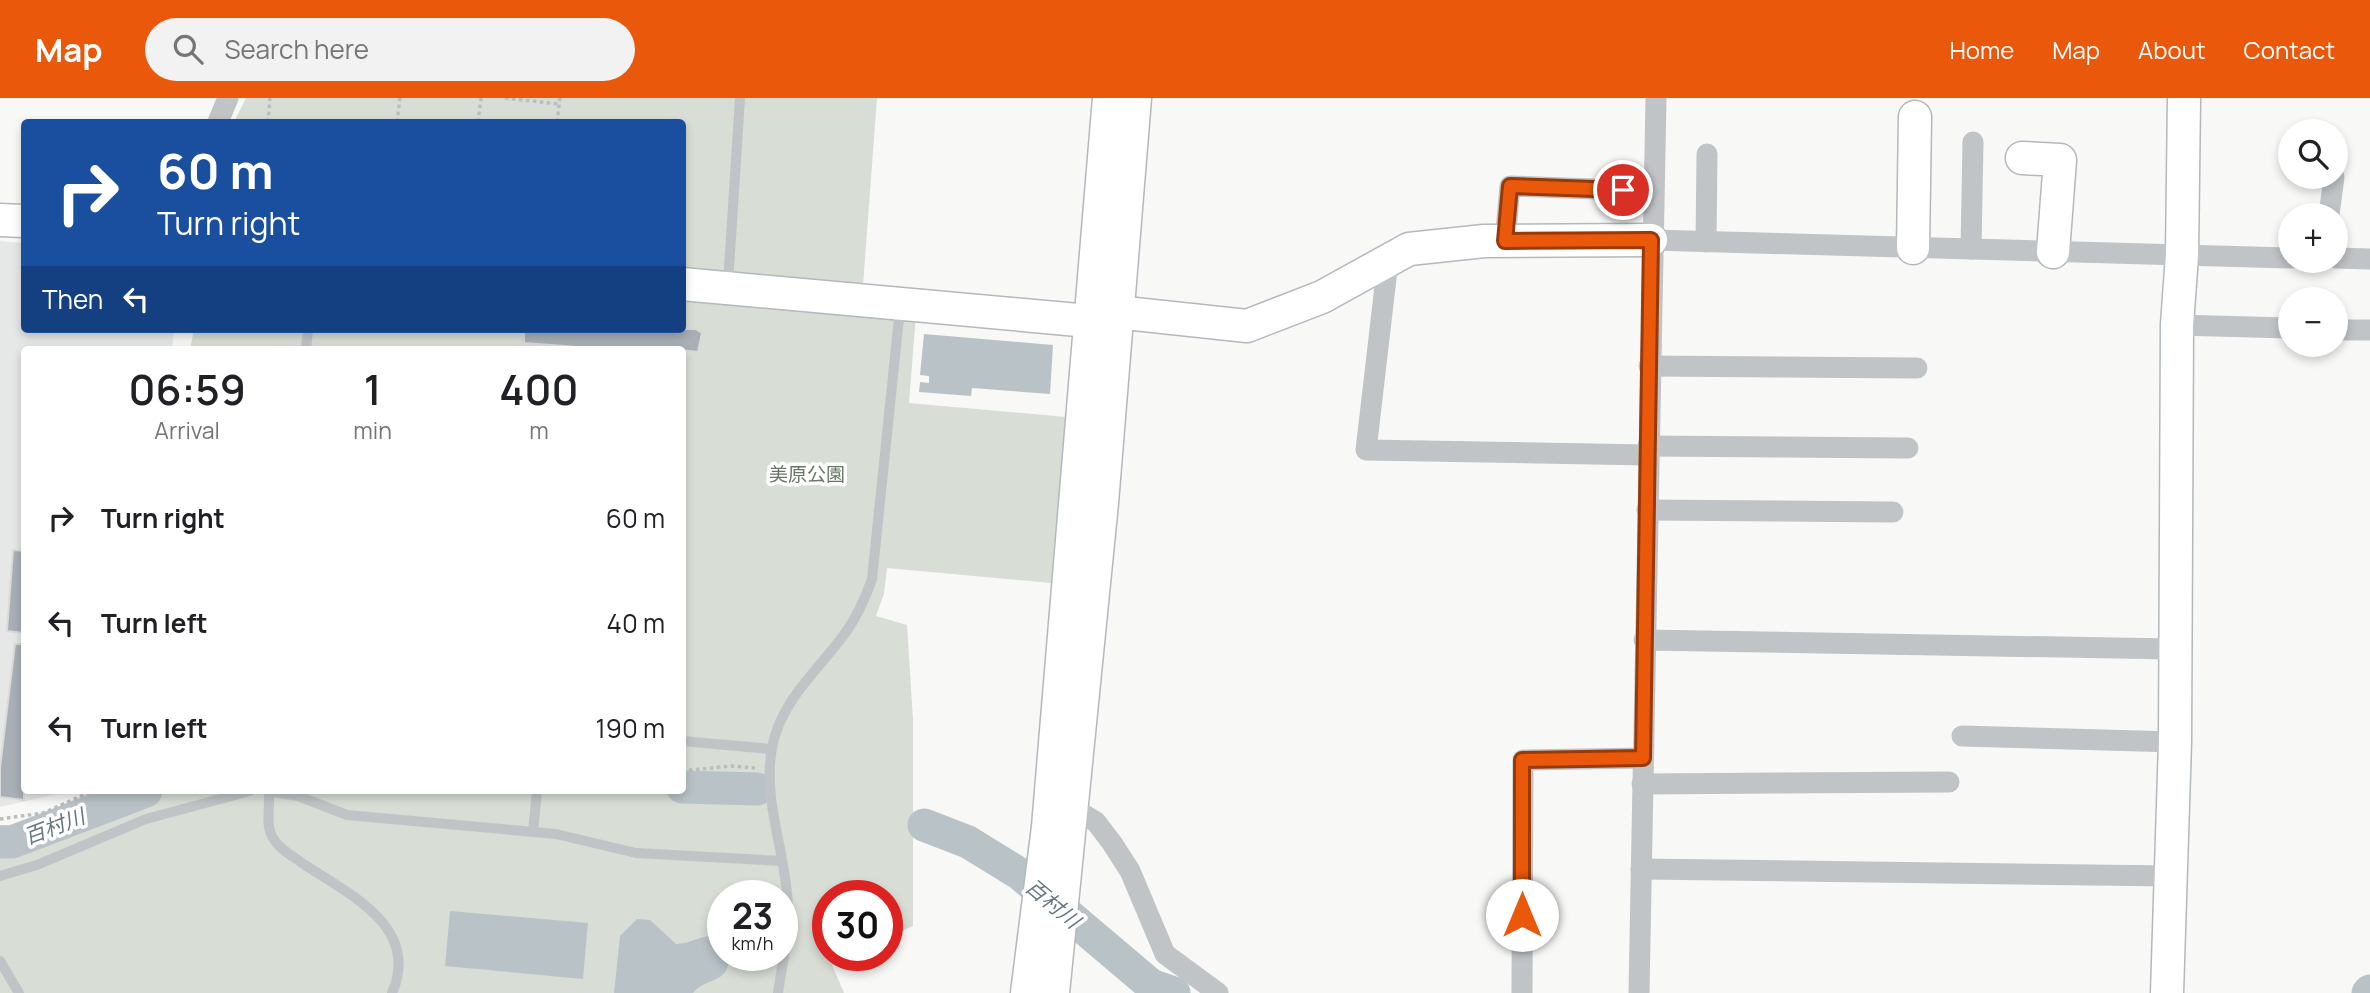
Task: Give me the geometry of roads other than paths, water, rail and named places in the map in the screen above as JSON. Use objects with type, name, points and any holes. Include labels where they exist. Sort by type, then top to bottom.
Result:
[{"type":"street","points":[[219,119],[228,98]]},
{"type":"street","points":[[1054,873],[1073,808],[1102,503],[1102,317],[1109,98]]},
{"type":"street","points":[[1053,993],[1049,918],[1076,509],[1135,98]]},
{"type":"street","points":[[1640,993],[1651,240],[1656,98]]},
{"type":"street","points":[[2167,993],[2175,742],[2173,649],[2177,325],[2182,256],[2184,98]]},
{"type":"street","points":[[1913,248],[1916,117]]},
{"type":"street","points":[[1971,249],[1973,142]]},
{"type":"street","points":[[1706,242],[1707,153]]},
{"type":"street","points":[[2022,158],[2060,160],[2053,252]]},
{"type":"street","points":[[1505,241],[1510,186],[1623,190]]},
{"type":"street","points":[[0,220],[21,221]]},
{"type":"street","points":[[686,284],[1248,326],[1322,297],[1409,249],[1505,241],[1651,240],[2278,258]]},
{"type":"street","points":[[2348,258],[2370,259]]},
{"type":"street","points":[[1388,261],[1366,450],[1908,448]]},
{"type":"street","points":[[2177,325],[2278,328]]},
{"type":"street","points":[[2348,330],[2370,331]]},
{"type":"street","points":[[1649,366],[1917,368]]},
{"type":"street","points":[[1647,510],[1893,512]]},
{"type":"street","points":[[1644,640],[2173,649]]},
{"type":"street","points":[[1962,736],[2175,742]]},
{"type":"street","points":[[1522,993],[1522,760],[1643,758]]},
{"type":"street","points":[[1642,784],[1949,782]]},
{"type":"street","points":[[1073,808],[1096,822],[1130,871],[1165,954],[1218,993]]},
{"type":"street","points":[[1641,869],[2170,876]]},
{"type":"street","points":[[1027,993],[1049,918]]},
{"type":"lane","points":[[728,288],[740,98]]},
{"type":"lane","points":[[778,993],[788,908],[771,772],[771,749],[781,718],[798,691],[845,634],[863,604],[872,579],[900,302]]},
{"type":"lane","points":[[686,741],[771,749]]},
{"type":"lane","points":[[0,876],[37,866],[146,819],[239,794]]},
{"type":"lane","points":[[268,794],[270,833],[283,850],[369,910],[394,936],[401,971],[392,993]]},
{"type":"lane","points":[[286,794],[347,815],[533,832],[636,853],[781,861]]},
{"type":"lane","points":[[533,832],[537,794]]},
{"type":"lane","points":[[0,961],[19,993]]},
{"type":"waterway","name":"百村川","points":[[686,787],[757,789]]},
{"type":"waterway","name":"百村川","points":[[0,842],[12,842],[138,794]]},
{"type":"waterway","name":"百村川","points":[[924,825],[968,842],[1020,874],[1151,985],[1174,993]]},
{"type":"park label","name":"美原公園","points":[[807,474]]}]
